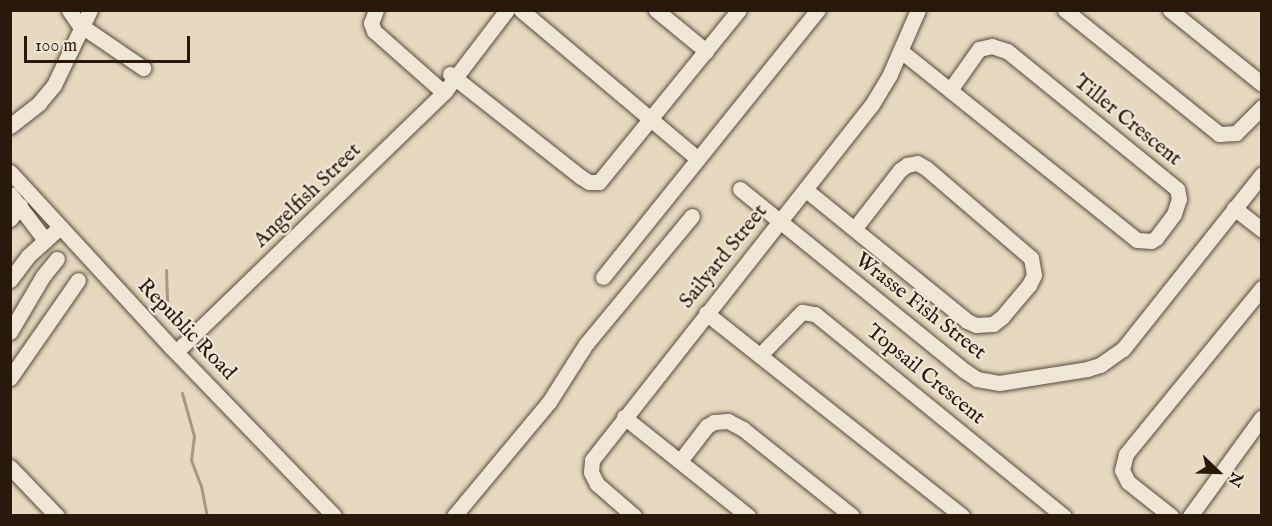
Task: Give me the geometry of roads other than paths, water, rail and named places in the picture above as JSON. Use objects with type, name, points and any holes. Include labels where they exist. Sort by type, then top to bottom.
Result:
[{"type":"street","points":[[69,10],[82,28],[143,68]]},
{"type":"street","points":[[10,126],[48,95],[90,10]]},
{"type":"street","points":[[376,10],[371,23],[374,32],[440,90]]},
{"type":"street","name":"Angelfish Street","points":[[174,350],[284,233],[440,90],[507,10]]},
{"type":"street","points":[[521,10],[650,121],[698,159]]},
{"type":"street","points":[[656,10],[706,51]]},
{"type":"street","points":[[457,72],[589,182],[599,182],[739,10]]},
{"type":"street","points":[[603,278],[818,10]]},
{"type":"street","name":"Sailyard Street","points":[[634,516],[597,484],[591,472],[592,460],[871,106],[901,51],[918,10]]},
{"type":"street","points":[[1065,10],[1219,134],[1236,133],[1262,107]]},
{"type":"street","points":[[1170,10],[1262,84]]},
{"type":"street","name":"Tiller Crescent","points":[[901,51],[1137,240],[1151,241],[1156,238],[1174,214],[1179,199],[1177,189],[1007,51],[992,46],[979,49],[950,90]]},
{"type":"street","points":[[806,190],[967,321],[976,325],[985,326],[1002,317],[1029,285],[1034,274],[1031,258],[926,168],[916,163],[900,170],[855,228]]},
{"type":"street","name":"Republic Road","points":[[10,172],[174,350],[334,516]]},
{"type":"street","name":"Wrasse Fish Street","points":[[740,189],[965,371],[977,379],[999,383],[1087,369],[1111,358],[1134,337],[1262,174]]},
{"type":"street","points":[[15,200],[31,225],[45,240]]},
{"type":"street","points":[[10,219],[15,200]]},
{"type":"street","points":[[1234,208],[1262,230]]},
{"type":"street","points":[[454,516],[549,402],[586,344],[692,216]]},
{"type":"street","points":[[10,280],[26,258],[60,227]]},
{"type":"street","points":[[10,332],[43,276],[57,259]]},
{"type":"street","points":[[10,378],[78,280]]},
{"type":"street","points":[[1171,516],[1128,482],[1122,470],[1126,454],[1262,288]]},
{"type":"street","name":"Topsail Crescent","points":[[761,354],[802,312],[815,314],[1064,516]]},
{"type":"street","points":[[706,313],[761,354],[962,516]]},
{"type":"street","points":[[624,417],[748,516]]},
{"type":"street","points":[[1190,516],[1262,417]]},
{"type":"street","points":[[680,461],[707,426],[714,422],[728,420],[743,429],[852,516]]},
{"type":"street","points":[[10,467],[57,516]]},
{"type":"waterway","points":[[166,270],[167,301]]},
{"type":"waterway","points":[[182,393],[194,436],[191,460],[201,486],[207,516]]}]
